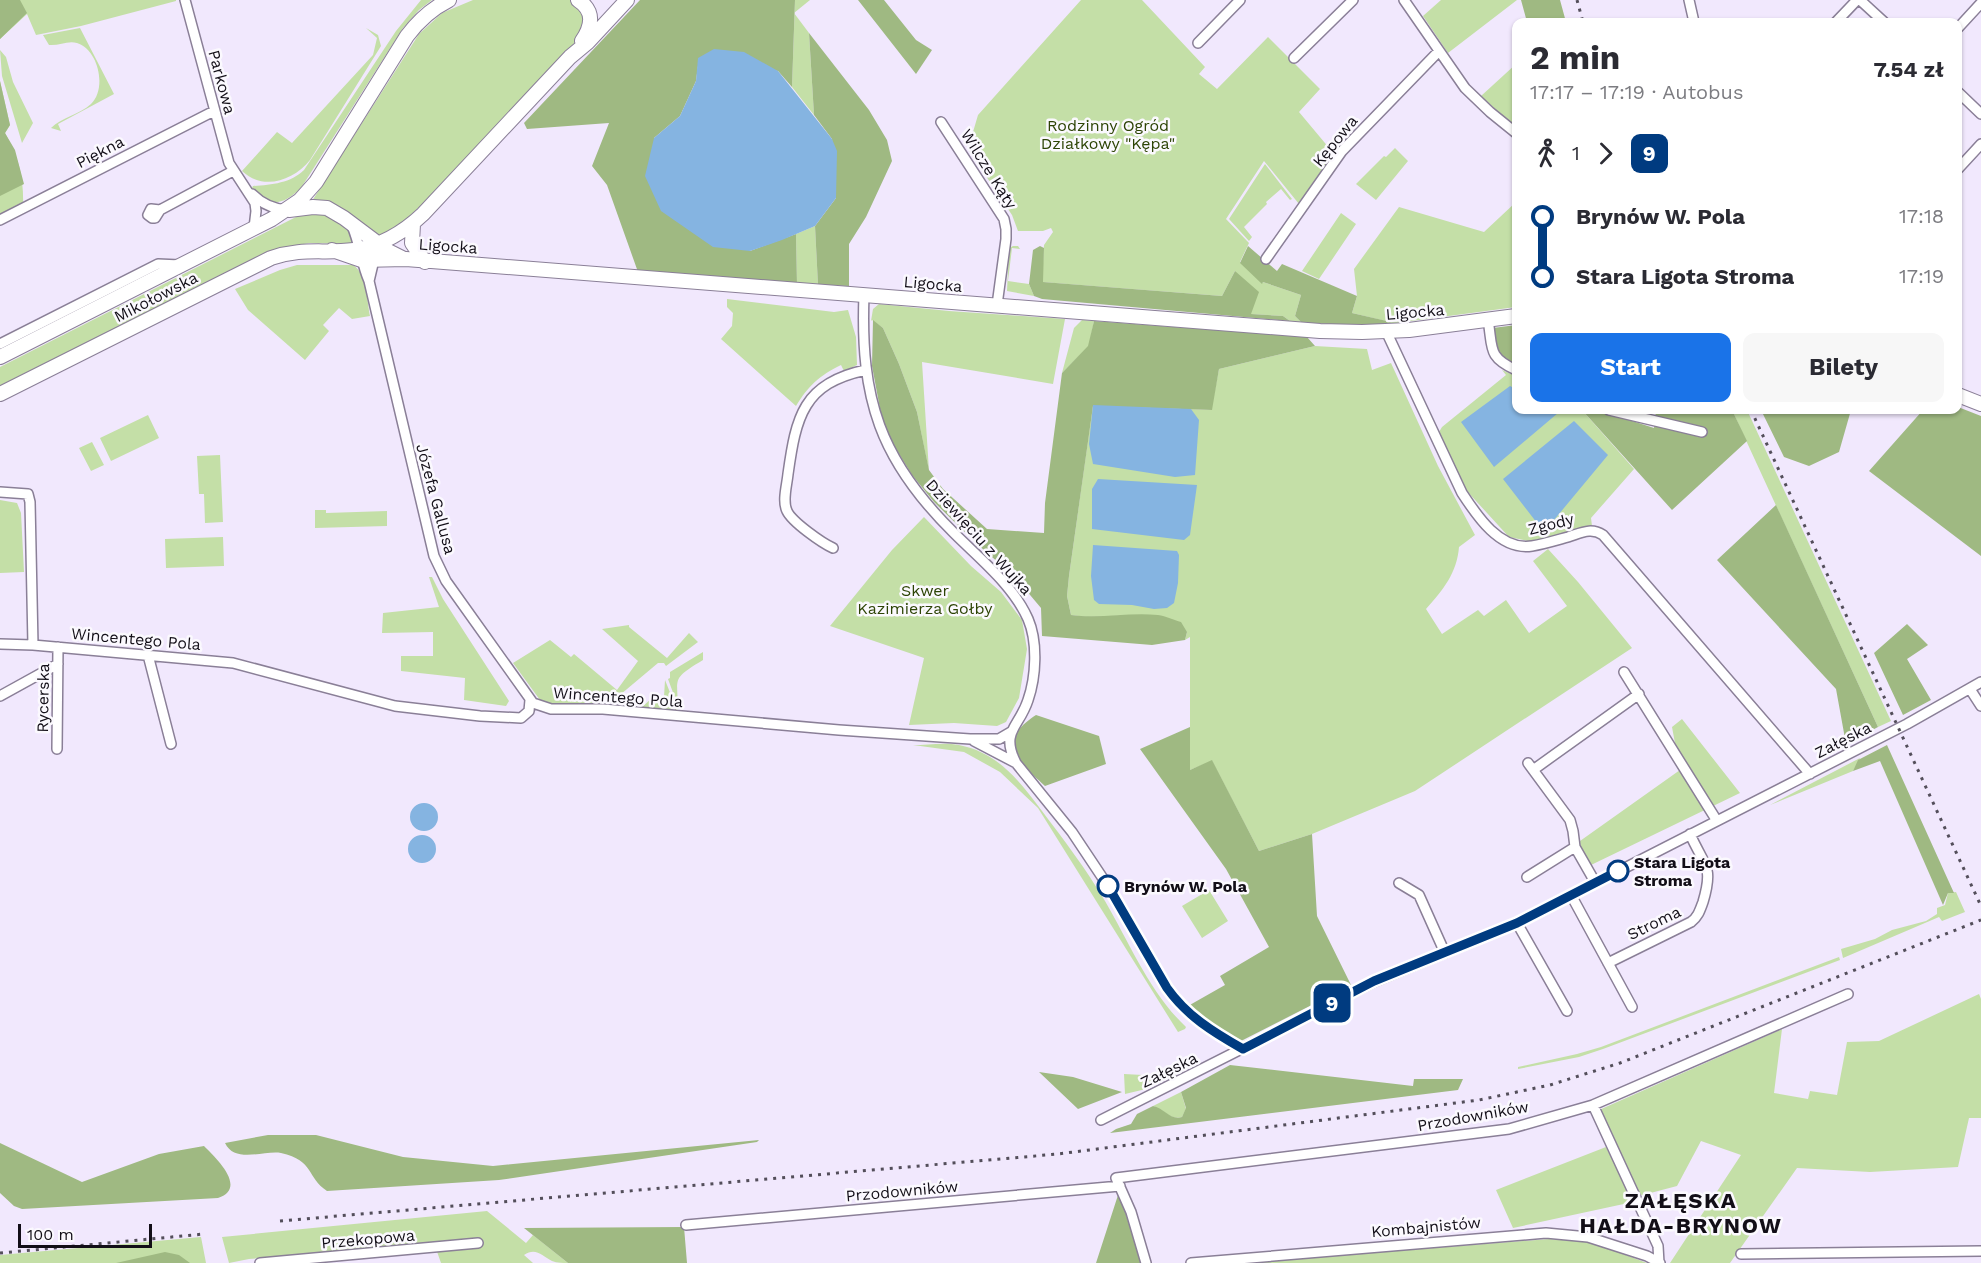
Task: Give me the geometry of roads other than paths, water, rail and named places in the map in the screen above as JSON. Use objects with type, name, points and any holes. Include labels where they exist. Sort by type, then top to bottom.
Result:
[{"type":"main road","name":"Mikołowska","points":[[0,357],[51,324],[181,265],[287,210],[316,183],[406,36],[423,17],[449,0]]},
{"type":"main road","points":[[570,57],[589,31],[591,24],[587,8],[578,0]]},
{"type":"main road","points":[[365,256],[378,243],[395,236],[413,224],[570,57],[588,42],[627,0]]},
{"type":"main road","name":"Mikołowska","points":[[287,210],[327,208],[406,260]]},
{"type":"main road","points":[[413,224],[411,240],[425,262]]},
{"type":"main road","name":"Mikołowska","points":[[0,394],[260,263],[292,252],[332,250],[365,256]]},
{"type":"main road","name":"Ligocka","points":[[365,256],[1300,329],[1386,332],[1512,317]]},
{"type":"main road","points":[[1962,397],[1981,404]]},
{"type":"street","name":"Parkowa","points":[[185,0],[229,163],[245,186],[258,199],[277,209],[287,210]]},
{"type":"street","points":[[1294,58],[1353,0]]},
{"type":"street","points":[[1404,0],[1465,87],[1512,131]]},
{"type":"street","points":[[1689,0],[1693,18]]},
{"type":"street","points":[[1840,18],[1858,0],[1879,18]]},
{"type":"street","points":[[1198,44],[1236,2]]},
{"type":"street","points":[[1962,24],[1981,3]]},
{"type":"street","name":"Kępowa","points":[[1266,259],[1342,151],[1439,51]]},
{"type":"street","points":[[1962,96],[1981,114]]},
{"type":"street","name":"Piękna","points":[[0,220],[214,111]]},
{"type":"street","name":"Wilcze Kąty","points":[[941,122],[1004,219],[1006,239],[998,305]]},
{"type":"street","points":[[1962,165],[1981,144]]},
{"type":"street","points":[[160,210],[233,171]]},
{"type":"street","name":"Parkowa","points":[[245,186],[255,203],[254,228]]},
{"type":"street","points":[[350,223],[365,256]]},
{"type":"street","name":"Józefa Gallusa","points":[[365,256],[434,556],[446,581],[530,700]]},
{"type":"street","name":"Dziewięciu z Wujka","points":[[864,295],[866,370],[875,413],[884,437],[901,470],[926,504],[1008,588],[1029,620],[1034,650],[1030,693],[1025,708],[1011,732]]},
{"type":"street","points":[[1488,320],[1494,356],[1512,368]]},
{"type":"street","name":"Mikołowska","points":[[0,344],[51,324]]},
{"type":"street","name":"Zgody","points":[[1386,332],[1462,493],[1475,513],[1489,528],[1513,543],[1530,547],[1583,531],[1593,530],[1603,535],[1810,774]]},
{"type":"street","points":[[833,548],[788,513],[784,504],[789,468],[802,412],[808,400],[828,383],[848,374],[866,370]]},
{"type":"street","points":[[1626,414],[1702,432]]},
{"type":"street","points":[[0,492],[28,494],[30,502],[33,645]]},
{"type":"street","name":"Wincentego Pola","points":[[0,644],[232,663],[395,706],[521,718],[529,711],[530,700]]},
{"type":"street","name":"Rycerska","points":[[57,749],[58,647]]},
{"type":"street","points":[[148,655],[171,744]]},
{"type":"street","points":[[0,696],[58,664]]},
{"type":"street","points":[[1624,672],[1717,821]]},
{"type":"street","name":"Załęska","points":[[1101,1120],[1374,981],[1517,923],[1908,724],[1981,682]]},
{"type":"street","points":[[1970,689],[1981,706]]},
{"type":"street","points":[[1595,882],[1575,847],[1574,831],[1570,820],[1531,767],[1639,694]]},
{"type":"street","name":"Wincentego Pola","points":[[530,700],[537,705],[551,709],[603,709],[808,728],[969,739],[999,739],[1011,732]]},
{"type":"street","points":[[1011,732],[1009,750],[1016,762]]},
{"type":"street","name":"Wincentego Pola","points":[[969,739],[1016,762],[1095,864],[1178,1003],[1204,1026],[1243,1049]]},
{"type":"street","name":"Stroma","points":[[1608,963],[1696,918],[1709,878],[1706,865],[1690,834]]},
{"type":"street","points":[[1527,877],[1575,847]]},
{"type":"street","points":[[1399,883],[1419,895],[1445,953]]},
{"type":"street","points":[[1570,895],[1632,1008]]},
{"type":"street","points":[[1517,923],[1567,1011]]},
{"type":"street","name":"Przodowników","points":[[686,1225],[1118,1182],[1509,1129],[1593,1105],[1848,994]]},
{"type":"street","points":[[1593,1105],[1658,1246],[1659,1263]]},
{"type":"street","points":[[1118,1182],[1131,1212],[1146,1263]]},
{"type":"street","name":"Kombajnistów","points":[[1191,1263],[1546,1233],[1588,1237],[1647,1256],[1659,1263]]},
{"type":"street","name":"Przekopowa","points":[[260,1263],[478,1243]]},
{"type":"street","points":[[1741,1254],[1981,1251]]},
{"type":"water","points":[[714,49],[744,52],[778,71],[832,139],[837,151],[836,198],[815,226],[750,251],[713,247],[661,211],[645,176],[654,138],[680,116],[696,81],[698,58]]},
{"type":"water","points":[[1510,386],[1512,387],[1512,414],[1557,414],[1494,467],[1461,422]]},
{"type":"water","points":[[1093,405],[1191,409],[1199,420],[1195,475],[1175,477],[1093,464],[1089,444]]},
{"type":"water","points":[[1574,421],[1608,455],[1544,532],[1503,479]]},
{"type":"water","points":[[1098,479],[1197,485],[1190,535],[1184,540],[1092,529],[1092,489]]},
{"type":"water","points":[[1093,545],[1177,551],[1179,555],[1178,583],[1174,603],[1167,608],[1154,609],[1132,605],[1099,604],[1094,600],[1091,576]]},
{"type":"water","points":[[424,803],[434,807],[438,817],[434,827],[424,831],[414,827],[410,817],[414,807]]},
{"type":"water","points":[[422,835],[432,839],[436,849],[432,859],[422,863],[412,859],[408,849],[412,839]]},
{"type":"railway","points":[[1577,0],[1582,18]]},
{"type":"railway","points":[[1753,414],[1981,906]]},
{"type":"railway","points":[[280,1221],[1058,1154],[1479,1100],[1550,1085],[1620,1063],[1981,920]]},
{"type":"railway","points":[[0,1253],[204,1234]]},
{"type":"place","name":"Stara Ligota Stroma","points":[[1618,871]]},
{"type":"place","name":"Brynów W. Pola","points":[[1108,886]]},
{"type":"district","name":"ZAŁĘSKA HAŁDA-BRYNOW","points":[[1681,1212]]},
{"type":"park label","name":"Rodzinny Ogród Działkowy \"Kępa\"","points":[[1108,134]]},
{"type":"park label","name":"Skwer Kazimierza Gołby","points":[[925,599]]}]
